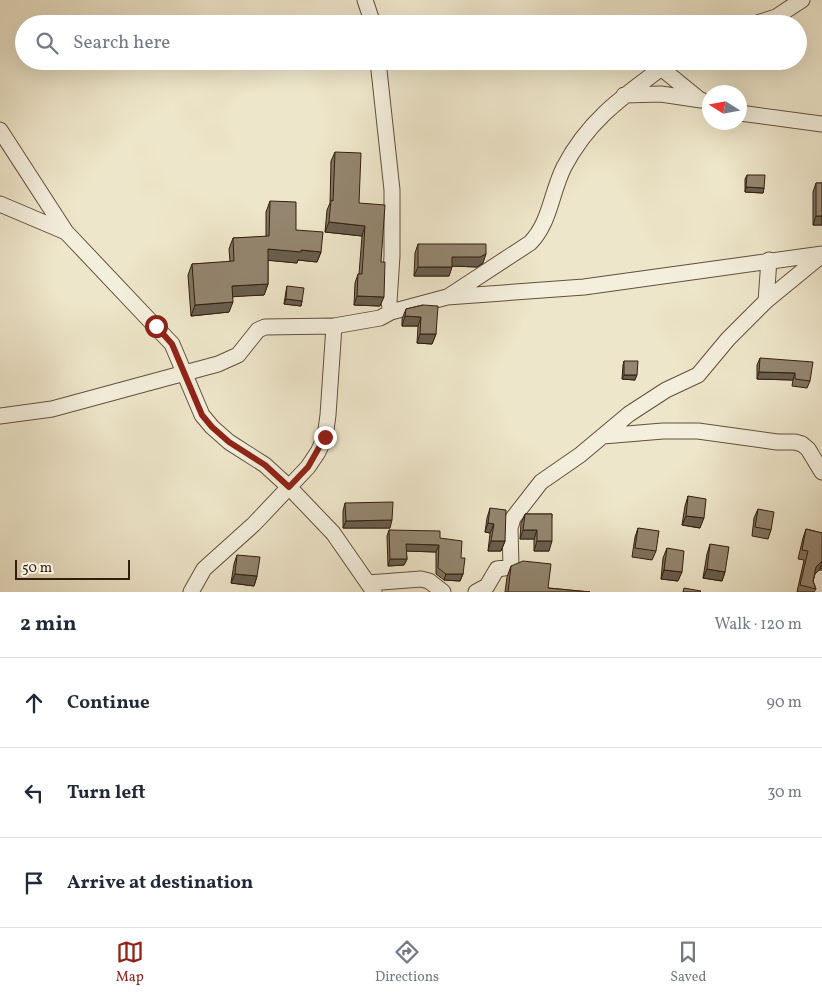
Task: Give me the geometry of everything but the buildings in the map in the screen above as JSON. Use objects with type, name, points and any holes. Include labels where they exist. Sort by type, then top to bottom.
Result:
[{"type":"street","points":[[779,15],[802,0]]},
{"type":"street","points":[[368,2],[371,15]]},
{"type":"street","points":[[379,70],[392,190],[392,248],[389,302],[391,312]]},
{"type":"street","points":[[447,298],[530,243],[539,233],[562,170],[573,150],[599,117],[624,95],[659,70]]},
{"type":"street","points":[[671,70],[702,99]]},
{"type":"street","points":[[624,95],[661,94],[702,101]]},
{"type":"street","points":[[747,114],[822,124]]},
{"type":"street","points":[[0,130],[66,232],[172,344],[186,373],[202,415],[212,427],[229,442],[265,465],[289,487],[333,533],[371,587],[421,579],[429,581],[443,592]]},
{"type":"street","points":[[0,204],[66,232]]},
{"type":"street","points":[[0,416],[52,409],[186,373],[238,355],[258,330],[265,327],[334,326],[380,318],[391,312],[447,298],[584,287],[822,254]]},
{"type":"street","points":[[476,592],[486,586],[497,569],[511,567],[510,528],[513,518],[541,482],[650,400],[698,375],[728,339],[766,301],[822,254]]},
{"type":"street","points":[[766,301],[769,260]]},
{"type":"street","points":[[191,592],[204,569],[254,524],[308,467],[325,437],[333,363],[334,326]]},
{"type":"street","points":[[603,436],[664,431],[698,431],[777,442],[795,442],[802,444],[808,449],[822,472]]},
{"type":"street","points":[[819,592],[822,578]]},
{"type":"route","points":[[156,326],[172,344],[186,373],[193,397],[202,415],[229,442],[265,465],[289,487],[308,467],[325,437]]}]
